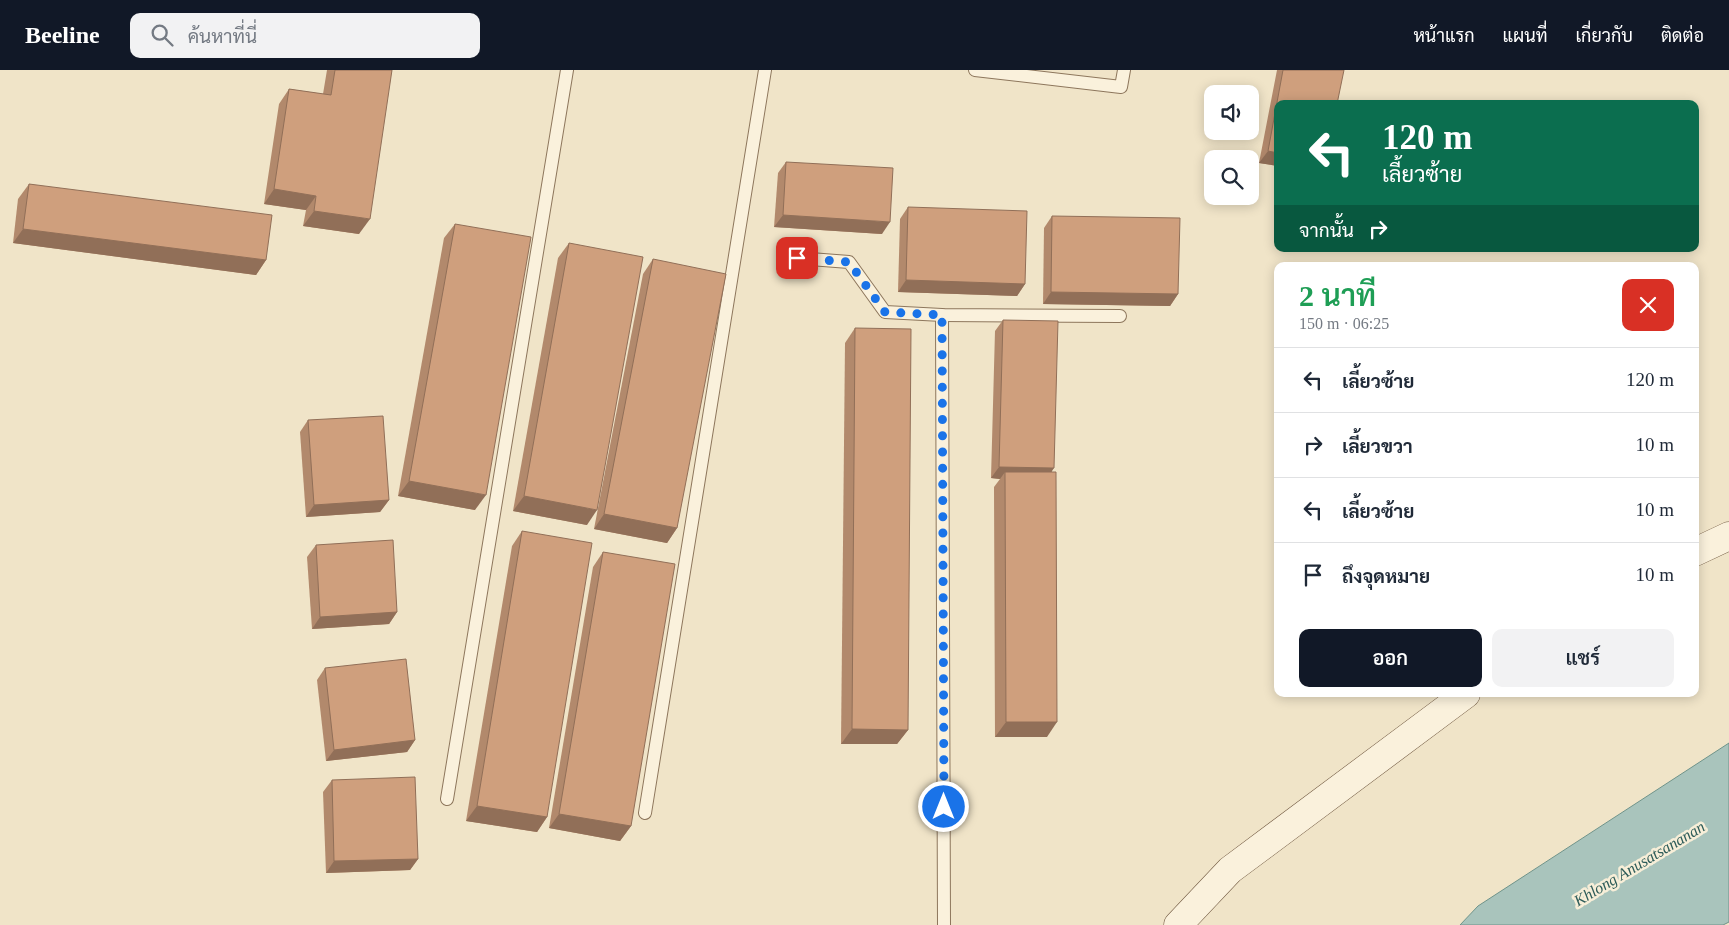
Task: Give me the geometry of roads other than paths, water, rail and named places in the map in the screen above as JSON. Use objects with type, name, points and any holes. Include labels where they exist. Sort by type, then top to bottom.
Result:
[{"type":"main road","points":[[1699,550],[1729,536]]},
{"type":"main road","points":[[1178,925],[1230,870],[1462,697]]},
{"type":"lane","points":[[447,799],[567,70]]},
{"type":"lane","points":[[645,813],[765,70]]},
{"type":"lane","points":[[975,70],[1121,88],[1124,70]]},
{"type":"lane","points":[[797,258],[849,262],[885,312],[942,315],[1120,316]]},
{"type":"lane","points":[[942,315],[944,925]]},
{"type":"water","name":"Khlong Anusatsananan","points":[[1729,743],[1729,922],[1723,925],[1460,925],[1478,906]]}]
